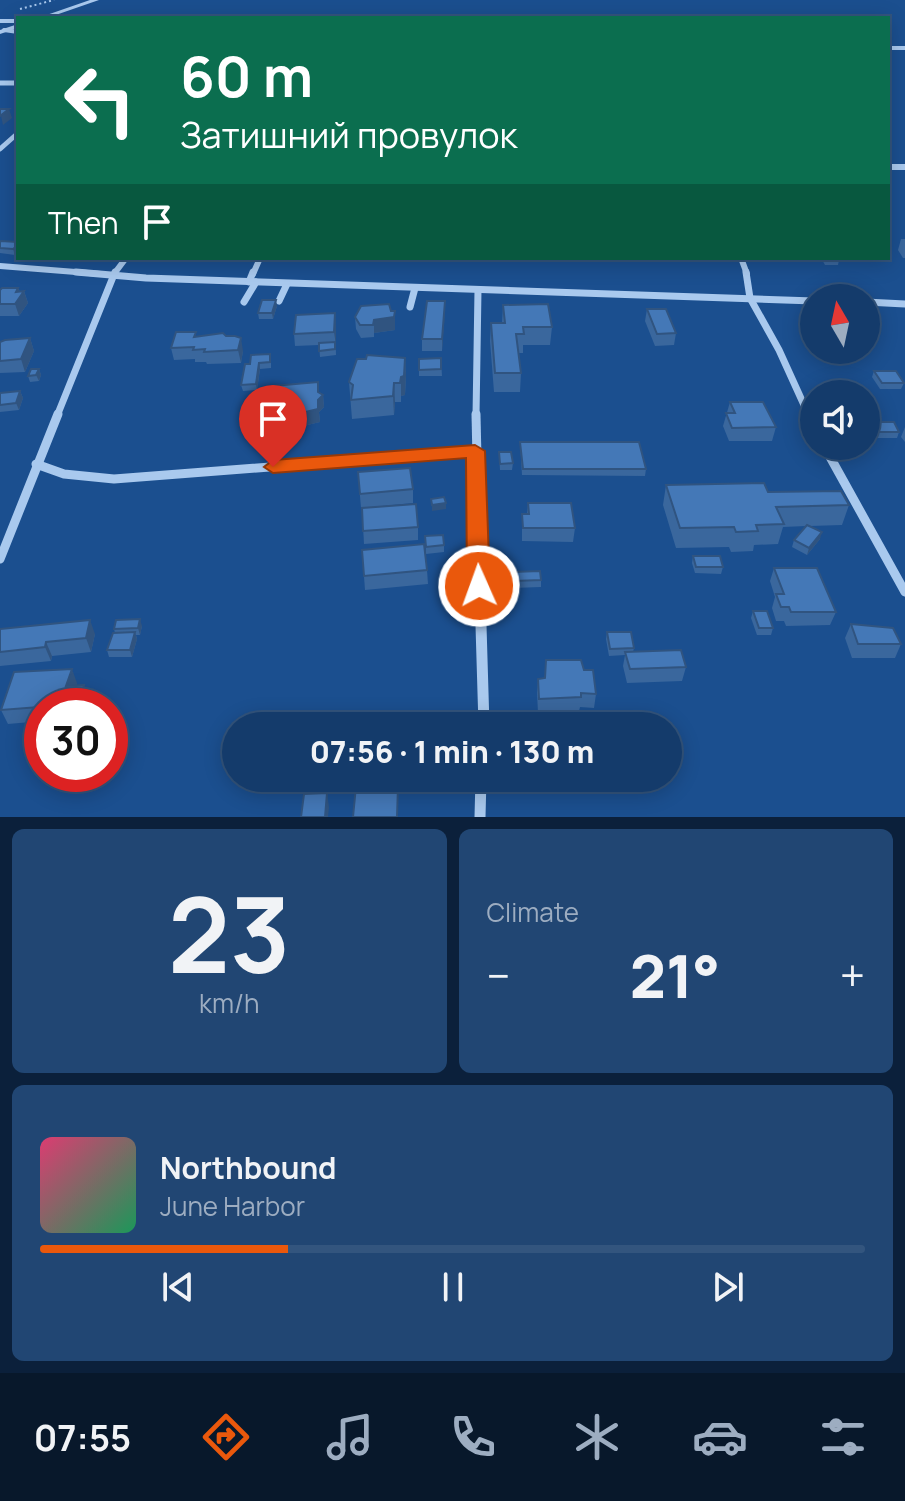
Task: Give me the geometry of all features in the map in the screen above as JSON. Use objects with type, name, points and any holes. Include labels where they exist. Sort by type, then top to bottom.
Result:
[{"type":"street","points":[[47,16],[96,0]]},
{"type":"street","points":[[0,149],[16,135]]},
{"type":"street","points":[[0,559],[113,275],[124,260]]},
{"type":"street","points":[[244,302],[259,260]]},
{"type":"street","points":[[742,260],[750,282],[750,298],[800,396]]},
{"type":"street","points":[[0,266],[287,284],[800,300]]},
{"type":"street","points":[[279,301],[287,284]]},
{"type":"street","points":[[410,307],[415,288]]},
{"type":"street","points":[[478,290],[475,451],[484,712]]},
{"type":"street","points":[[880,303],[905,304]]},
{"type":"street","points":[[36,464],[55,473],[114,479],[475,451]]},
{"type":"street","points":[[832,460],[905,592]]},
{"type":"street","points":[[480,817],[481,792]]},
{"type":"path","points":[[11,12],[54,0]]},
{"type":"building","points":[[0,242],[16,242],[16,247],[0,248]]},
{"type":"building","points":[[2,288],[24,291],[15,304],[0,304]]},
{"type":"building","points":[[262,300],[276,300],[272,313],[258,313]]},
{"type":"building","points":[[427,301],[445,301],[442,339],[422,339]]},
{"type":"building","points":[[389,304],[391,311],[395,311],[394,317],[374,320],[373,325],[360,325],[355,317],[361,306]]},
{"type":"building","points":[[548,304],[552,327],[523,327],[524,334],[516,334],[521,373],[495,373],[491,323],[505,323],[503,305]]},
{"type":"building","points":[[647,309],[666,309],[676,333],[657,334]]},
{"type":"building","points":[[335,313],[334,332],[294,334],[296,315]]},
{"type":"building","points":[[176,332],[196,332],[194,337],[223,333],[241,338],[238,350],[204,352],[205,349],[193,350],[194,347],[171,348]]},
{"type":"building","points":[[30,338],[21,359],[0,361],[0,342]]},
{"type":"building","points":[[335,342],[335,349],[319,351],[319,343]]},
{"type":"building","points":[[270,354],[270,362],[259,363],[256,384],[241,385],[245,364],[250,364],[251,355]]},
{"type":"building","points":[[367,355],[405,358],[404,376],[400,383],[394,383],[393,396],[351,400],[353,385],[349,382],[357,359],[366,359]]},
{"type":"building","points":[[441,358],[441,369],[419,370],[419,359]]},
{"type":"building","points":[[31,369],[39,369],[36,375],[28,376]]},
{"type":"building","points":[[874,371],[896,371],[904,383],[882,383]]},
{"type":"building","points":[[318,382],[318,392],[323,395],[318,400],[318,409],[293,415],[272,412],[269,399],[273,386]]},
{"type":"building","points":[[20,391],[16,403],[0,405],[0,393]]},
{"type":"building","points":[[730,402],[763,402],[776,427],[732,428],[726,413],[735,413]]},
{"type":"building","points":[[880,422],[894,422],[899,432],[880,432]]},
{"type":"building","points":[[520,442],[639,442],[646,469],[523,469]]},
{"type":"building","points":[[499,452],[511,452],[513,463],[500,464]]},
{"type":"building","points":[[410,468],[413,489],[360,494],[358,472]]},
{"type":"building","points":[[764,483],[768,492],[841,491],[849,505],[776,507],[784,524],[756,525],[758,531],[736,532],[734,527],[680,528],[666,485]]},
{"type":"building","points":[[444,497],[446,503],[432,505],[431,499]]},
{"type":"building","points":[[528,503],[571,503],[575,528],[523,528],[522,514],[529,514]]},
{"type":"building","points":[[416,504],[418,527],[363,531],[362,508]]},
{"type":"building","points":[[807,525],[822,532],[809,548],[794,540]]},
{"type":"building","points":[[443,535],[444,545],[426,547],[425,536]]},
{"type":"building","points":[[424,544],[427,570],[364,576],[362,550]]},
{"type":"building","points":[[693,556],[720,556],[723,567],[696,567]]},
{"type":"building","points":[[774,568],[817,568],[836,612],[791,612],[789,607],[781,607],[776,594],[784,594]]},
{"type":"building","points":[[540,571],[541,580],[514,581],[512,572]]},
{"type":"building","points":[[753,611],[767,611],[773,628],[759,628]]},
{"type":"building","points":[[140,619],[138,628],[114,629],[116,620]]},
{"type":"building","points":[[90,620],[86,638],[46,642],[45,647],[0,652],[0,629]]},
{"type":"building","points":[[851,624],[893,628],[901,644],[858,644]]},
{"type":"building","points":[[135,632],[130,650],[107,650],[113,633]]},
{"type":"building","points":[[607,632],[631,632],[634,648],[610,649]]},
{"type":"building","points":[[681,650],[686,667],[630,669],[625,652]]},
{"type":"building","points":[[546,660],[581,660],[584,670],[593,670],[596,694],[539,699],[538,679],[545,678]]},
{"type":"building","points":[[72,669],[66,686],[84,685],[83,688],[24,688],[24,708],[1,710],[14,672]]},
{"type":"building","points":[[355,792],[398,792],[397,817],[353,817]]},
{"type":"building","points":[[327,793],[325,817],[301,817],[304,794]]},
{"type":"route","points":[[273,467],[475,451],[479,586]]}]
